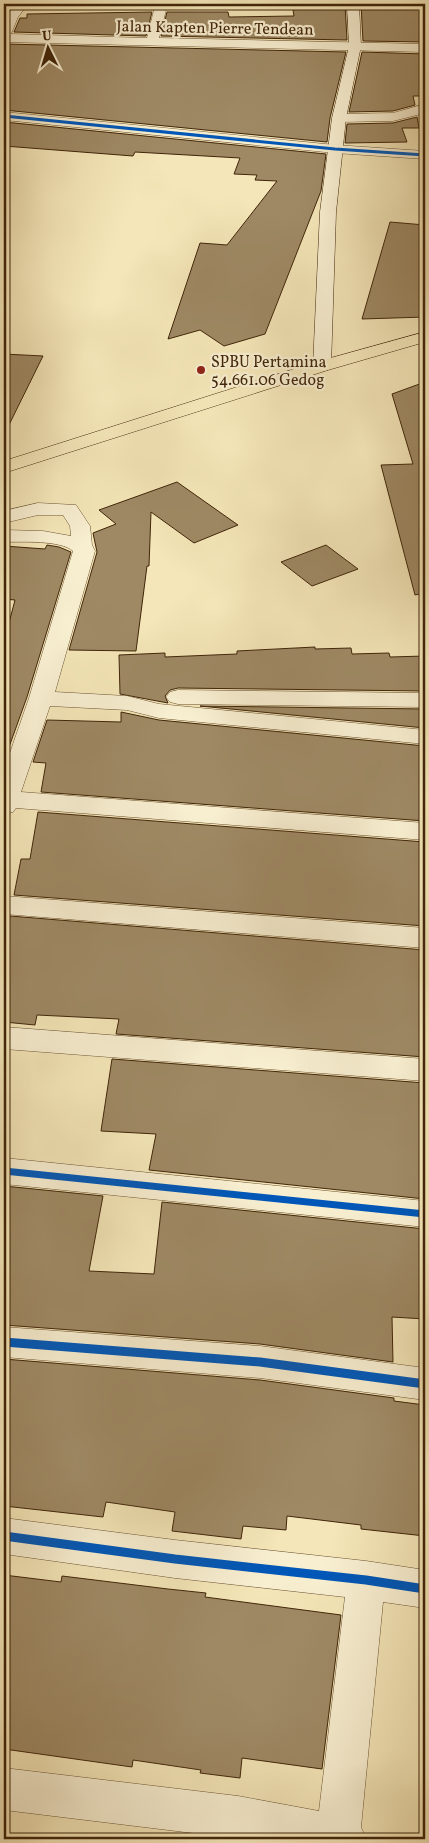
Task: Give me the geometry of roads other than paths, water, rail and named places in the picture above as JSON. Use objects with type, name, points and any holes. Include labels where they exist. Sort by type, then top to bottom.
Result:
[{"type":"highway","points":[[4,467],[322,366],[425,337]]},
{"type":"street","points":[[4,38],[8,16],[22,4]]},
{"type":"street","points":[[322,366],[328,212],[338,118],[355,46],[353,4]]},
{"type":"street","points":[[152,41],[161,6]]},
{"type":"street","name":"Jalan Kapten Pierre Tendean","points":[[4,38],[425,48]]},
{"type":"street","points":[[338,118],[385,120],[397,118],[425,108]]},
{"type":"street","points":[[4,116],[335,149],[425,155]]},
{"type":"street","points":[[4,517],[38,509],[69,509],[76,517],[84,533],[81,545],[84,551],[41,698],[5,802],[425,832]]},
{"type":"street","points":[[4,536],[64,539],[81,545]]},
{"type":"street","points":[[128,703],[165,697],[425,700]]},
{"type":"street","points":[[41,698],[128,703],[160,711],[425,737]]},
{"type":"street","points":[[4,904],[425,938]]},
{"type":"street","points":[[4,1038],[425,1070]]},
{"type":"street","points":[[4,1170],[425,1214]]},
{"type":"street","points":[[4,1342],[260,1362],[425,1384]]},
{"type":"street","points":[[4,1536],[175,1559],[366,1580],[425,1589]]},
{"type":"street","points":[[4,1789],[238,1817],[341,1838],[366,1580]]},
{"type":"place","name":"SPBU Pertamina 54.661.06 Gedog","points":[[201,370]]}]
